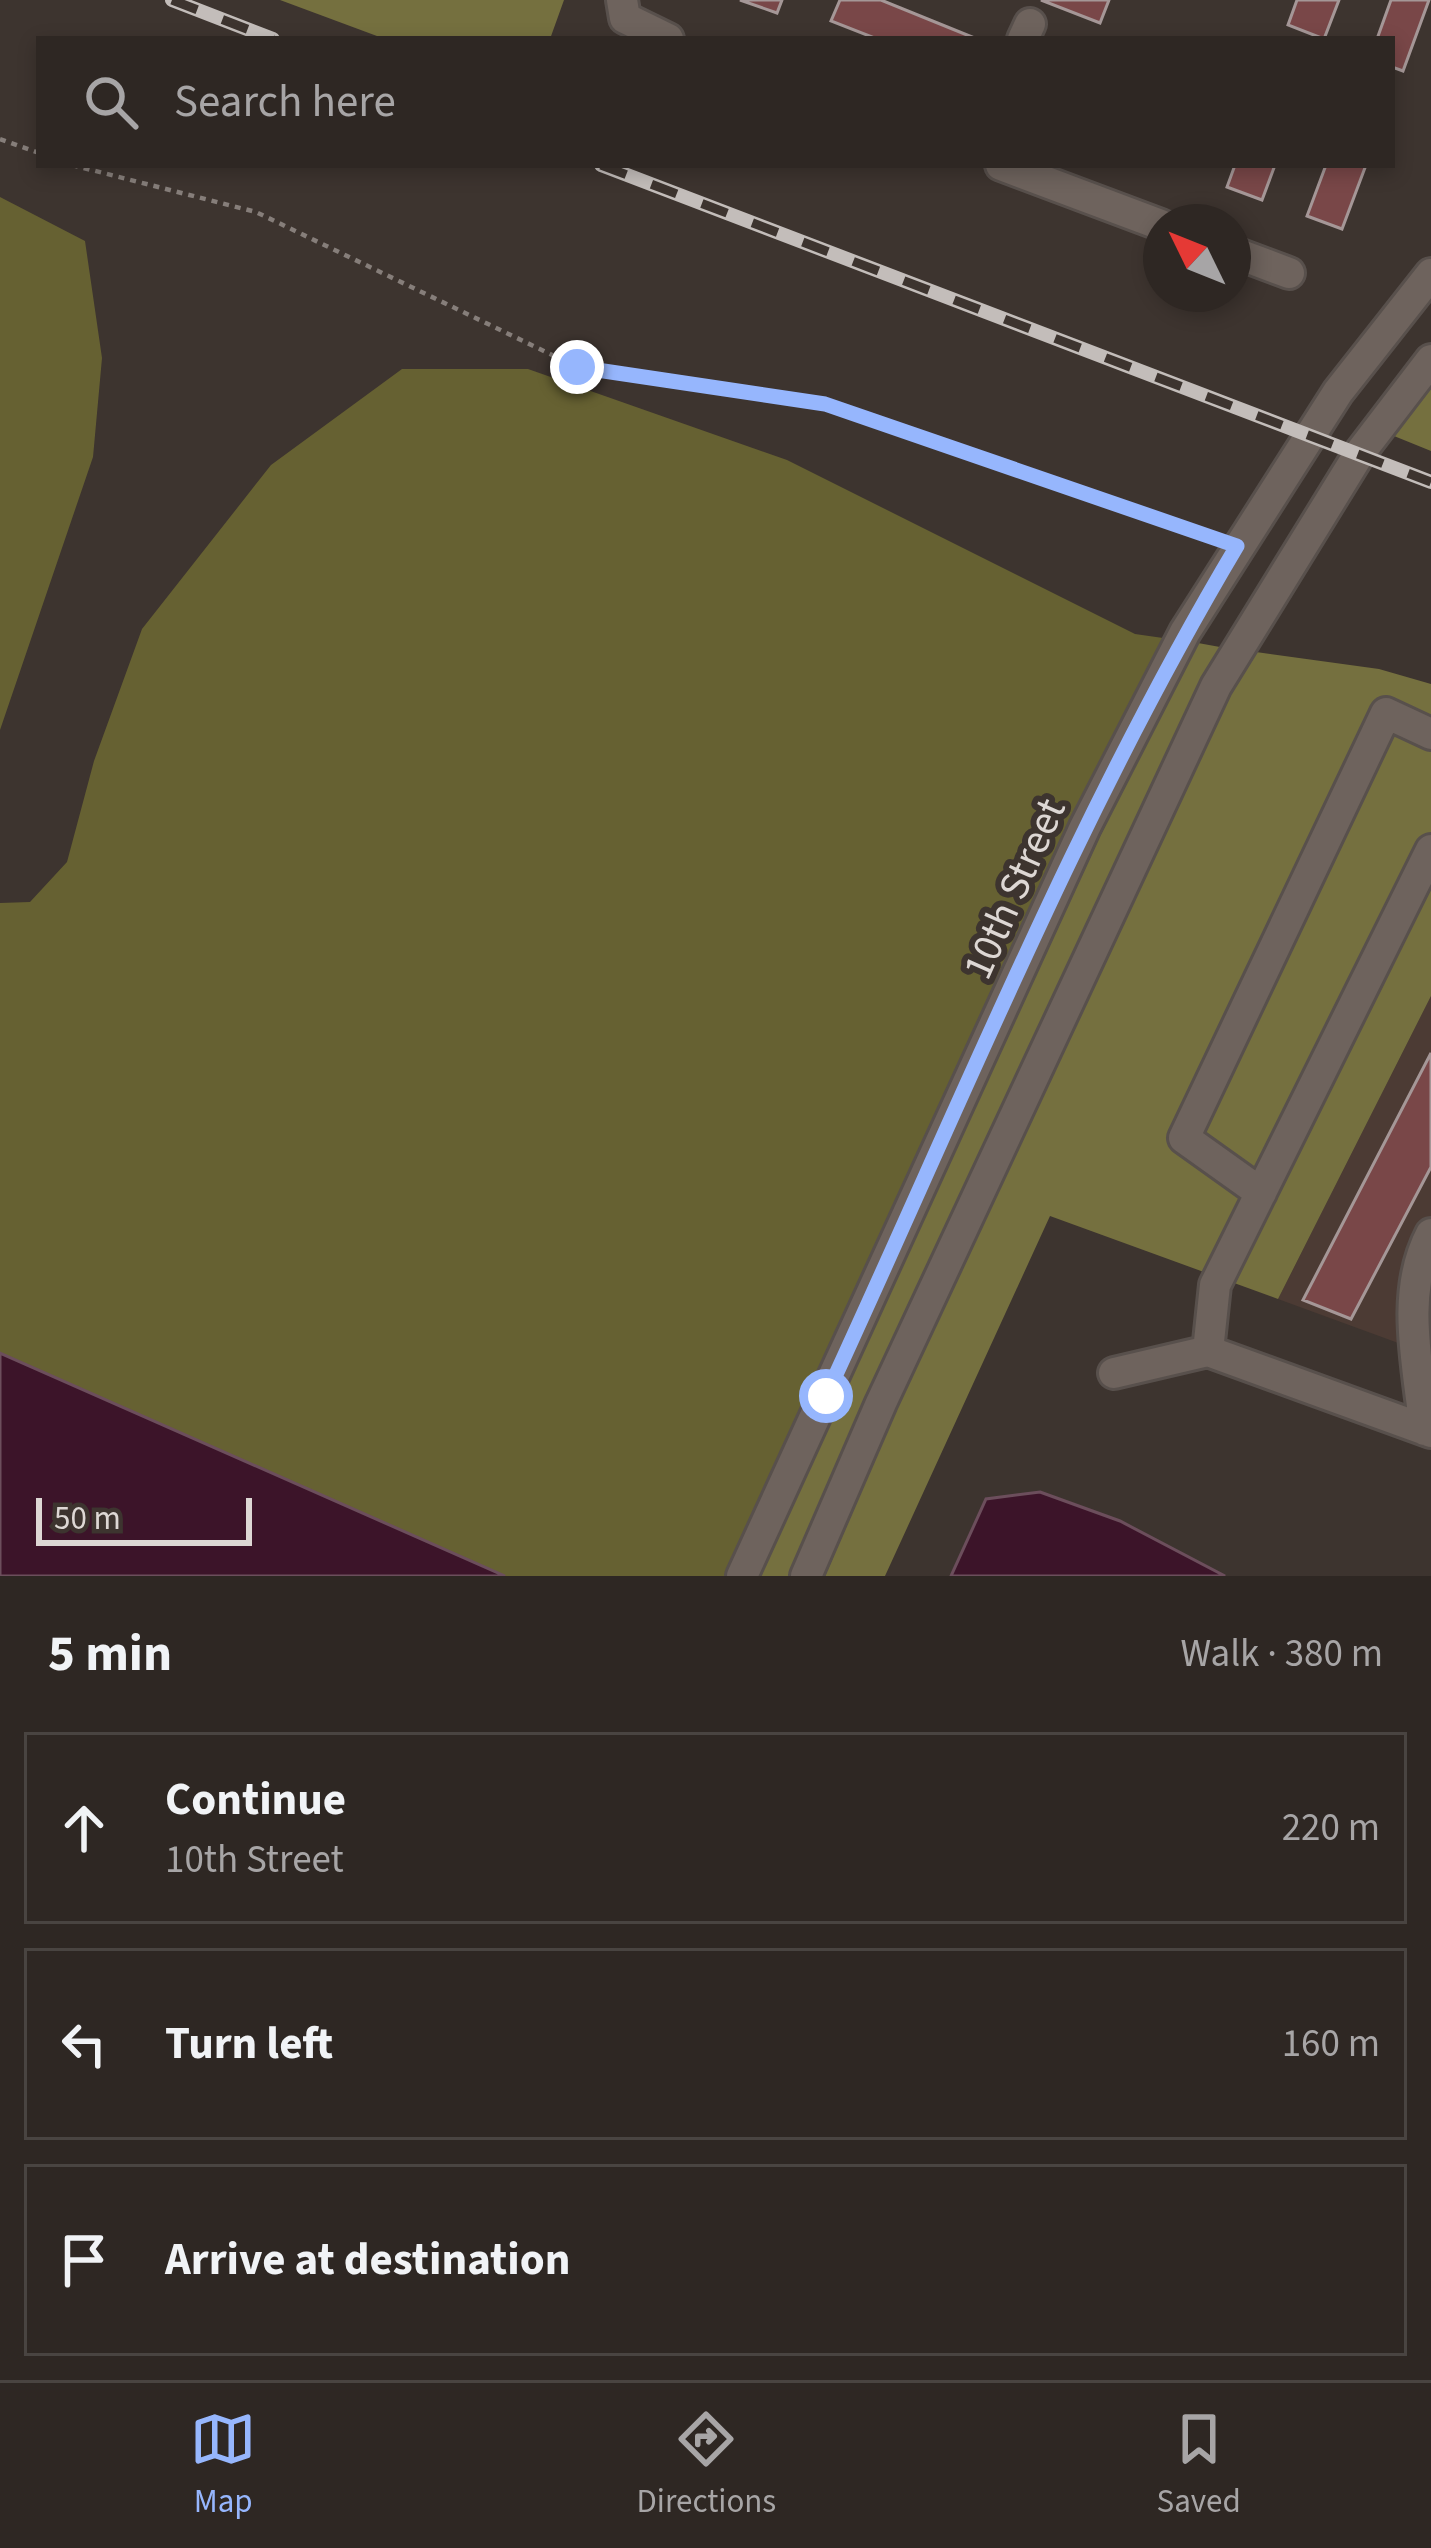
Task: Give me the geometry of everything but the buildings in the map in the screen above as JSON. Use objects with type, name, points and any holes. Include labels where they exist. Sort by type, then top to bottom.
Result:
[{"type":"street","points":[[622,0],[625,18],[662,36]]},
{"type":"street","points":[[1009,168],[1143,218]]},
{"type":"street","points":[[1251,259],[1288,273]]},
{"type":"street","name":"10th Street","points":[[742,1576],[1085,827],[1185,632],[1338,392],[1431,274]]},
{"type":"street","points":[[806,1576],[881,1402],[1216,686],[1359,454],[1431,357],[1391,325]]},
{"type":"street","points":[[1237,546],[1286,567]]},
{"type":"street","points":[[1261,1193],[1184,1138],[1386,713],[1431,734]]},
{"type":"street","points":[[1208,1352],[1215,1285],[1431,850]]},
{"type":"street","points":[[1114,1373],[1208,1352],[1429,1426],[1413,1312],[1418,1260],[1431,1234]]},
{"type":"path","points":[[0,139],[36,152]]},
{"type":"path","points":[[84,168],[256,212],[577,367],[825,404],[1237,546]]},
{"type":"shaded area","points":[[280,0],[564,0],[551,36],[377,36]]},
{"type":"shaded area","points":[[0,197],[85,241],[102,358],[93,457],[0,730]]},
{"type":"shaded area","points":[[402,369],[528,369],[787,460],[1135,634],[1163,638],[1070,820],[724,1576],[505,1576],[0,1353],[0,903],[30,902],[67,862],[94,761],[142,629],[271,465]]},
{"type":"shaded area","points":[[1431,387],[1431,451],[1394,436]]},
{"type":"shaded area","points":[[1198,643],[1220,647],[873,1381],[788,1576],[760,1576],[1100,836]]},
{"type":"shaded area","points":[[1256,652],[1379,669],[1431,684],[1431,996],[1278,1299],[1050,1216],[885,1576],[825,1576],[896,1411],[1230,695]]},
{"type":"shaded area","points":[[1431,996],[1431,1355],[1278,1299]]},
{"type":"shaded area","points":[[0,1353],[505,1576],[0,1576]]},
{"type":"shaded area","points":[[1040,1492],[1120,1521],[1225,1576],[951,1576],[986,1499]]},
{"type":"railway","points":[[172,0],[265,36]]},
{"type":"railway","points":[[609,168],[1431,482]]},
{"type":"route","points":[[577,367],[825,404],[1237,546],[1185,632],[1085,827],[826,1396]]}]
